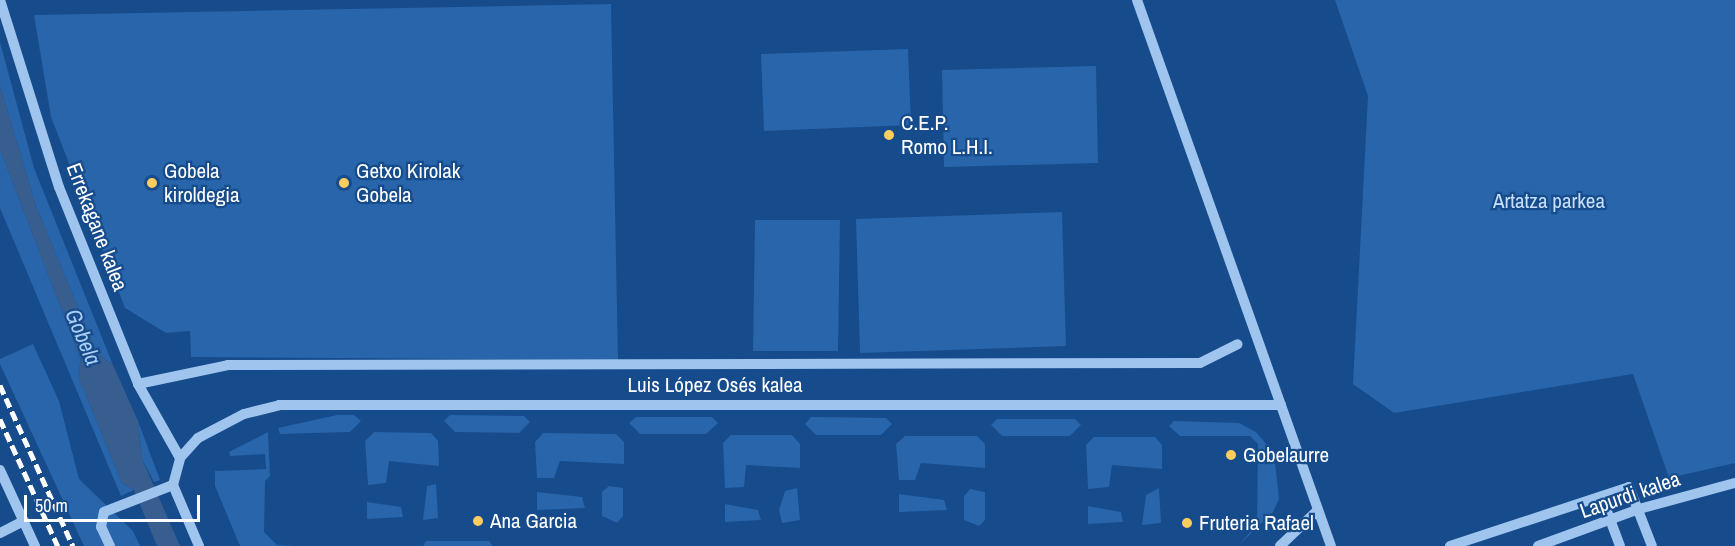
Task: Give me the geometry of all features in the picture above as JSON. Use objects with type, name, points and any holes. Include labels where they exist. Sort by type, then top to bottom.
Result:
[{"type":"street","name":"Errekagane kalea","points":[[0,0],[59,187],[138,384],[180,458]]},
{"type":"street","points":[[1137,0],[1331,546]]},
{"type":"street","name":"Luis López Osés kalea","points":[[138,384],[228,365],[1200,363],[1239,344]]},
{"type":"street","name":"Luis López Osés kalea","points":[[169,486],[180,458],[198,438],[244,414],[279,405],[1281,405]]},
{"type":"street","points":[[0,470],[35,546]]},
{"type":"street","points":[[110,546],[101,527],[104,512],[169,486],[199,546]]},
{"type":"street","name":"Lapurdi kalea","points":[[1450,546],[1602,498],[1629,487],[1639,509]]},
{"type":"street","name":"Lapurdi kalea","points":[[1538,546],[1611,523],[1639,509],[1734,487]]},
{"type":"street","points":[[1602,498],[1620,546]]},
{"type":"street","points":[[1639,509],[1652,546]]},
{"type":"street","points":[[1280,546],[1318,510]]},
{"type":"street","points":[[0,533],[24,521]]},
{"type":"green space","name":"Artatza parkea","points":[[1335,0],[1735,0],[1735,463],[1669,478],[1633,374],[1394,413],[1353,384],[1368,96]]},
{"type":"green space","name":"Getxo Kirolak Gobela","points":[[611,4],[618,360],[191,357],[190,331],[166,333],[125,308],[51,117],[34,15]]},
{"type":"green space","points":[[0,42],[34,168],[113,365],[97,353],[36,206],[0,86]]},
{"type":"green space","points":[[908,49],[911,125],[764,131],[761,54]]},
{"type":"green space","points":[[1096,66],[1098,163],[944,167],[942,70]]},
{"type":"green space","points":[[0,149],[81,360],[78,376],[122,483],[134,490],[121,496],[0,208]]},
{"type":"green space","points":[[1062,212],[1066,346],[860,353],[856,219]]},
{"type":"green space","points":[[755,220],[840,220],[838,351],[753,351]]},
{"type":"green space","points":[[33,344],[59,401],[79,479],[133,531],[140,546],[84,546],[0,364],[0,359]]},
{"type":"green space","points":[[337,415],[354,415],[361,421],[350,432],[280,434],[278,428]]},
{"type":"green space","points":[[450,415],[524,416],[530,422],[519,433],[455,432],[444,421]]},
{"type":"green space","points":[[636,417],[712,417],[718,423],[706,434],[640,434],[629,423]]},
{"type":"green space","points":[[811,417],[886,418],[892,424],[881,435],[816,435],[805,424]]},
{"type":"green space","points":[[997,419],[1075,419],[1081,425],[1070,436],[1002,436],[991,425]]},
{"type":"green space","points":[[138,421],[160,480],[154,482],[142,459]]},
{"type":"green space","points":[[1174,421],[1239,423],[1256,432],[1274,453],[1279,499],[1273,512],[1238,546],[1257,524],[1258,444],[1250,436],[1180,436],[1169,426]]},
{"type":"green space","points":[[268,432],[270,476],[265,481],[264,532],[277,545],[293,546],[240,546],[215,486],[215,471],[266,469],[265,454],[230,456],[229,452]]},
{"type":"green space","points":[[374,432],[431,433],[438,441],[439,466],[389,461],[386,483],[368,485],[365,441]]},
{"type":"green space","points":[[543,433],[616,434],[624,442],[624,464],[560,461],[554,478],[537,478],[535,442]]},
{"type":"green space","points":[[731,435],[792,435],[800,444],[800,468],[746,465],[744,487],[725,488],[723,443]]},
{"type":"green space","points":[[905,436],[977,436],[985,444],[985,468],[921,463],[915,480],[899,480],[896,444]]},
{"type":"green space","points":[[1094,437],[1155,437],[1162,445],[1162,469],[1112,465],[1109,487],[1088,489],[1086,445]]},
{"type":"green space","points":[[436,484],[438,518],[423,520],[427,486]]},
{"type":"green space","points":[[609,486],[623,488],[623,516],[617,523],[602,516],[602,492]]},
{"type":"green space","points":[[797,488],[800,520],[782,523],[779,510],[785,491]]},
{"type":"green space","points":[[1159,488],[1161,523],[1142,525],[1146,495]]},
{"type":"green space","points":[[970,489],[985,492],[985,520],[979,526],[964,520],[964,496]]},
{"type":"green space","points":[[537,492],[582,497],[585,508],[537,510]]},
{"type":"green space","points":[[899,494],[944,500],[947,510],[899,512]]},
{"type":"green space","points":[[367,502],[401,507],[403,517],[367,519]]},
{"type":"green space","points":[[725,504],[758,510],[761,520],[725,522]]},
{"type":"green space","points":[[1088,506],[1121,512],[1123,522],[1088,524]]},
{"type":"green space","points":[[426,541],[489,541],[493,546],[423,546]]},
{"type":"water","name":"Gobela","points":[[0,86],[36,206],[97,353],[113,365],[138,421],[142,459],[180,546],[157,546],[134,490],[122,483],[78,376],[81,360],[0,149]]},
{"type":"railway","points":[[0,385],[73,546]]},
{"type":"railway","points":[[0,419],[58,546]]},
{"type":"place","name":"C.E.P. Romo L.H.I.","points":[[889,135]]},
{"type":"place","name":"Gobela kiroldegia","points":[[152,183]]},
{"type":"place","name":"Getxo Kirolak Gobela","points":[[344,183]]},
{"type":"place","name":"Gobelaurre","points":[[1231,455]]},
{"type":"place","name":"Ana Garcia","points":[[478,521]]},
{"type":"place","name":"Fruteria Rafael","points":[[1187,523]]}]
